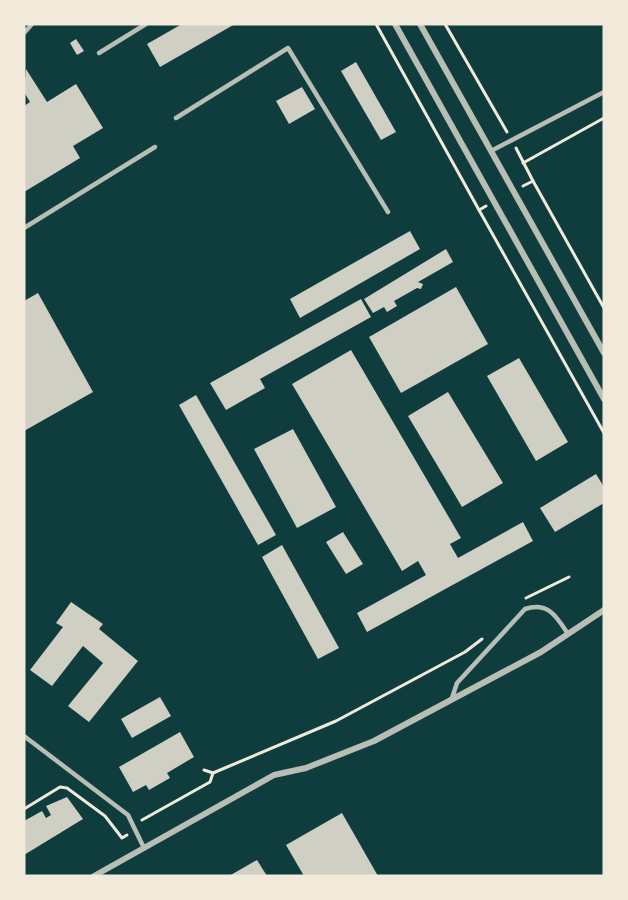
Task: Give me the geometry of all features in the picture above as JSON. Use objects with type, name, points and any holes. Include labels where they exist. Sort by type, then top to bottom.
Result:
[{"type":"street","points":[[395,24],[604,399]]},
{"type":"street","points":[[420,24],[604,353]]},
{"type":"street","points":[[592,618],[604,605]]},
{"type":"street","points":[[94,876],[274,775],[306,768],[374,741],[541,652],[604,610]]},
{"type":"lane","points":[[24,33],[32,24]]},
{"type":"lane","points":[[99,53],[146,24]]},
{"type":"lane","points":[[176,118],[288,48],[388,212]]},
{"type":"lane","points":[[490,151],[604,93]]},
{"type":"lane","points":[[24,228],[155,147]]},
{"type":"lane","points":[[452,698],[457,683],[525,609],[536,605],[547,608],[556,615],[568,634]]},
{"type":"lane","points":[[24,736],[128,815],[144,848]]},
{"type":"path","points":[[375,24],[479,210]]},
{"type":"path","points":[[523,163],[604,118]]},
{"type":"path","points":[[532,181],[604,308]]},
{"type":"path","points":[[524,599],[569,577]]},
{"type":"path","points":[[204,770],[213,772],[336,722],[465,652],[490,634]]},
{"type":"path","points":[[24,809],[60,787],[67,788],[105,816],[122,838],[134,831],[143,819],[210,782],[213,772]]},
{"type":"building","points":[[182,24],[235,24],[160,67],[147,44]]},
{"type":"building","points":[[76,39],[84,51],[77,55],[70,43]]},
{"type":"building","points":[[356,62],[396,132],[381,140],[341,71]]},
{"type":"building","points":[[26,69],[47,102],[76,84],[103,128],[73,146],[80,158],[24,192],[24,106],[30,102],[24,92]]},
{"type":"building","points":[[302,87],[315,109],[289,124],[276,101]]},
{"type":"building","points":[[410,231],[420,249],[300,318],[290,299]]},
{"type":"building","points":[[446,249],[453,262],[418,282],[423,284],[421,289],[417,288],[394,301],[397,306],[387,312],[384,307],[373,313],[364,299]]},
{"type":"building","points":[[456,287],[488,344],[401,393],[369,337]]},
{"type":"building","points":[[38,293],[93,392],[24,431],[24,301]]},
{"type":"building","points":[[361,299],[371,317],[260,379],[265,388],[226,410],[210,383]]},
{"type":"building","points":[[351,350],[461,538],[450,544],[458,558],[523,522],[533,541],[367,632],[357,613],[426,575],[418,561],[402,571],[292,384]]},
{"type":"building","points":[[519,358],[568,442],[536,461],[487,376]]},
{"type":"building","points":[[448,392],[503,483],[462,507],[408,416]]},
{"type":"building","points":[[196,395],[276,535],[258,545],[179,405]]},
{"type":"building","points":[[293,429],[336,507],[297,528],[254,449]]},
{"type":"building","points":[[596,474],[604,487],[604,503],[555,532],[540,508]]},
{"type":"building","points":[[343,532],[363,564],[346,574],[326,542]]},
{"type":"building","points":[[282,545],[339,648],[318,659],[262,557]]},
{"type":"building","points":[[71,602],[103,624],[99,629],[138,661],[89,722],[68,706],[103,663],[83,646],[52,686],[30,670],[63,627],[56,623]]},
{"type":"building","points":[[160,697],[171,716],[132,738],[121,719]]},
{"type":"building","points":[[180,732],[194,757],[167,773],[170,778],[149,790],[146,785],[133,792],[119,767]]},
{"type":"building","points":[[67,797],[83,819],[24,855],[24,821],[42,811],[46,818],[51,815],[46,806]]},
{"type":"building","points":[[342,813],[378,876],[304,876],[286,845]]},
{"type":"building","points":[[257,860],[267,876],[229,876]]}]
